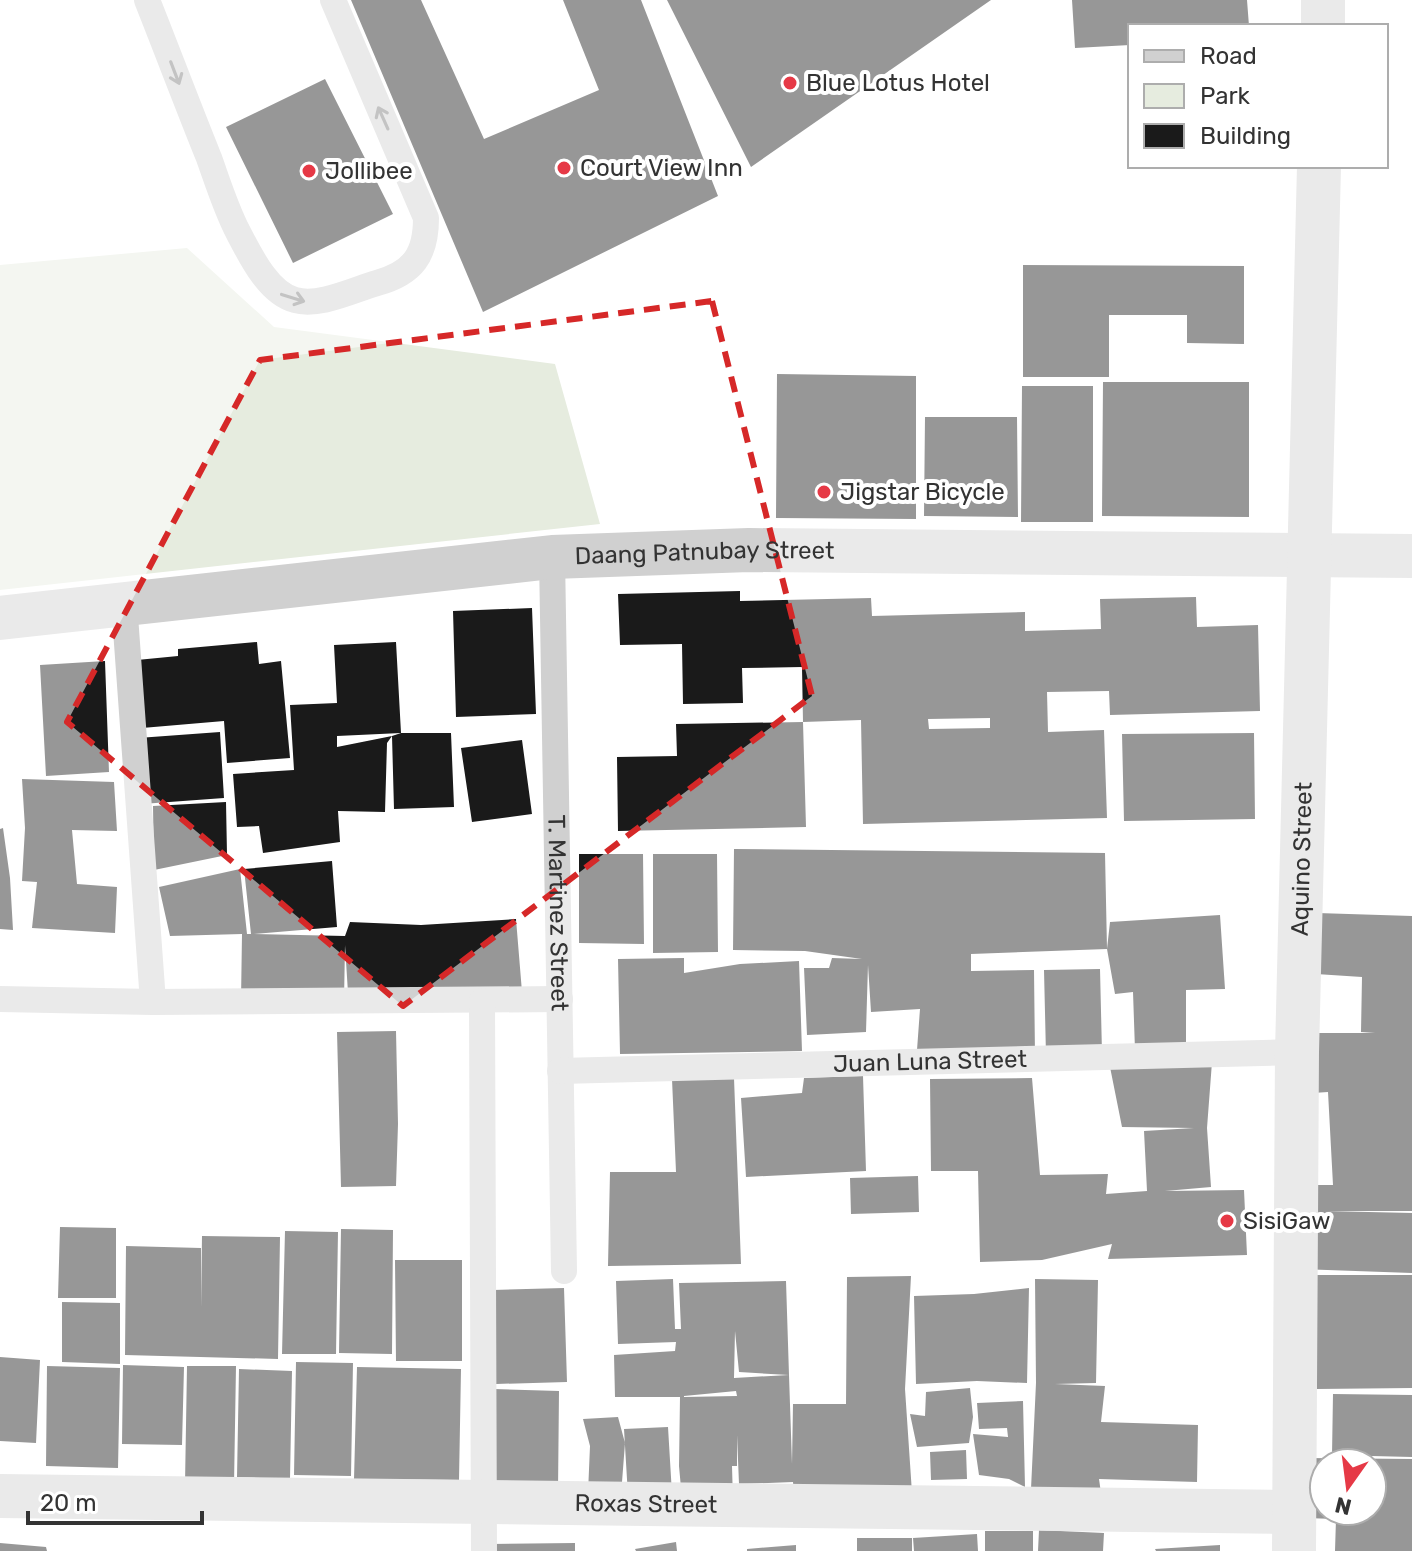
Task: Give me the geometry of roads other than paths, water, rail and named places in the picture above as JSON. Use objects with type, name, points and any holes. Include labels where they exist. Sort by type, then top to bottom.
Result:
[{"type":"street","points":[[1323,0],[1323,24]]},
{"type":"street","name":"Aquino Street","points":[[1294,1532],[1297,1052],[1319,168]]},
{"type":"street","name":"Daang Patnubay Street","points":[[0,618],[552,557],[749,550],[1412,556]]},
{"type":"street","name":"Roxas Street","points":[[0,1496],[484,1502],[1294,1532]]},
{"type":"lane","points":[[147,0],[238,231],[280,294],[296,301],[312,302],[384,281],[412,266],[422,254],[426,238],[426,218],[333,0]]},
{"type":"lane","name":"T. Martinez Street","points":[[552,557],[564,1271]]},
{"type":"lane","points":[[124,602],[153,1002]]},
{"type":"lane","points":[[0,999],[153,1002],[560,999]]},
{"type":"lane","points":[[482,1001],[484,1551]]},
{"type":"lane","name":"Juan Luna Street","points":[[560,1071],[1297,1052]]},
{"type":"place","name":"Blue Lotus Hotel","points":[[790,83]]},
{"type":"place","name":"Court View Inn","points":[[564,168]]},
{"type":"place","name":"Jollibee","points":[[309,171]]},
{"type":"place","name":"Jigstar Bicycle","points":[[824,492]]},
{"type":"place","name":"SisiGaw","points":[[1227,1221]]}]
